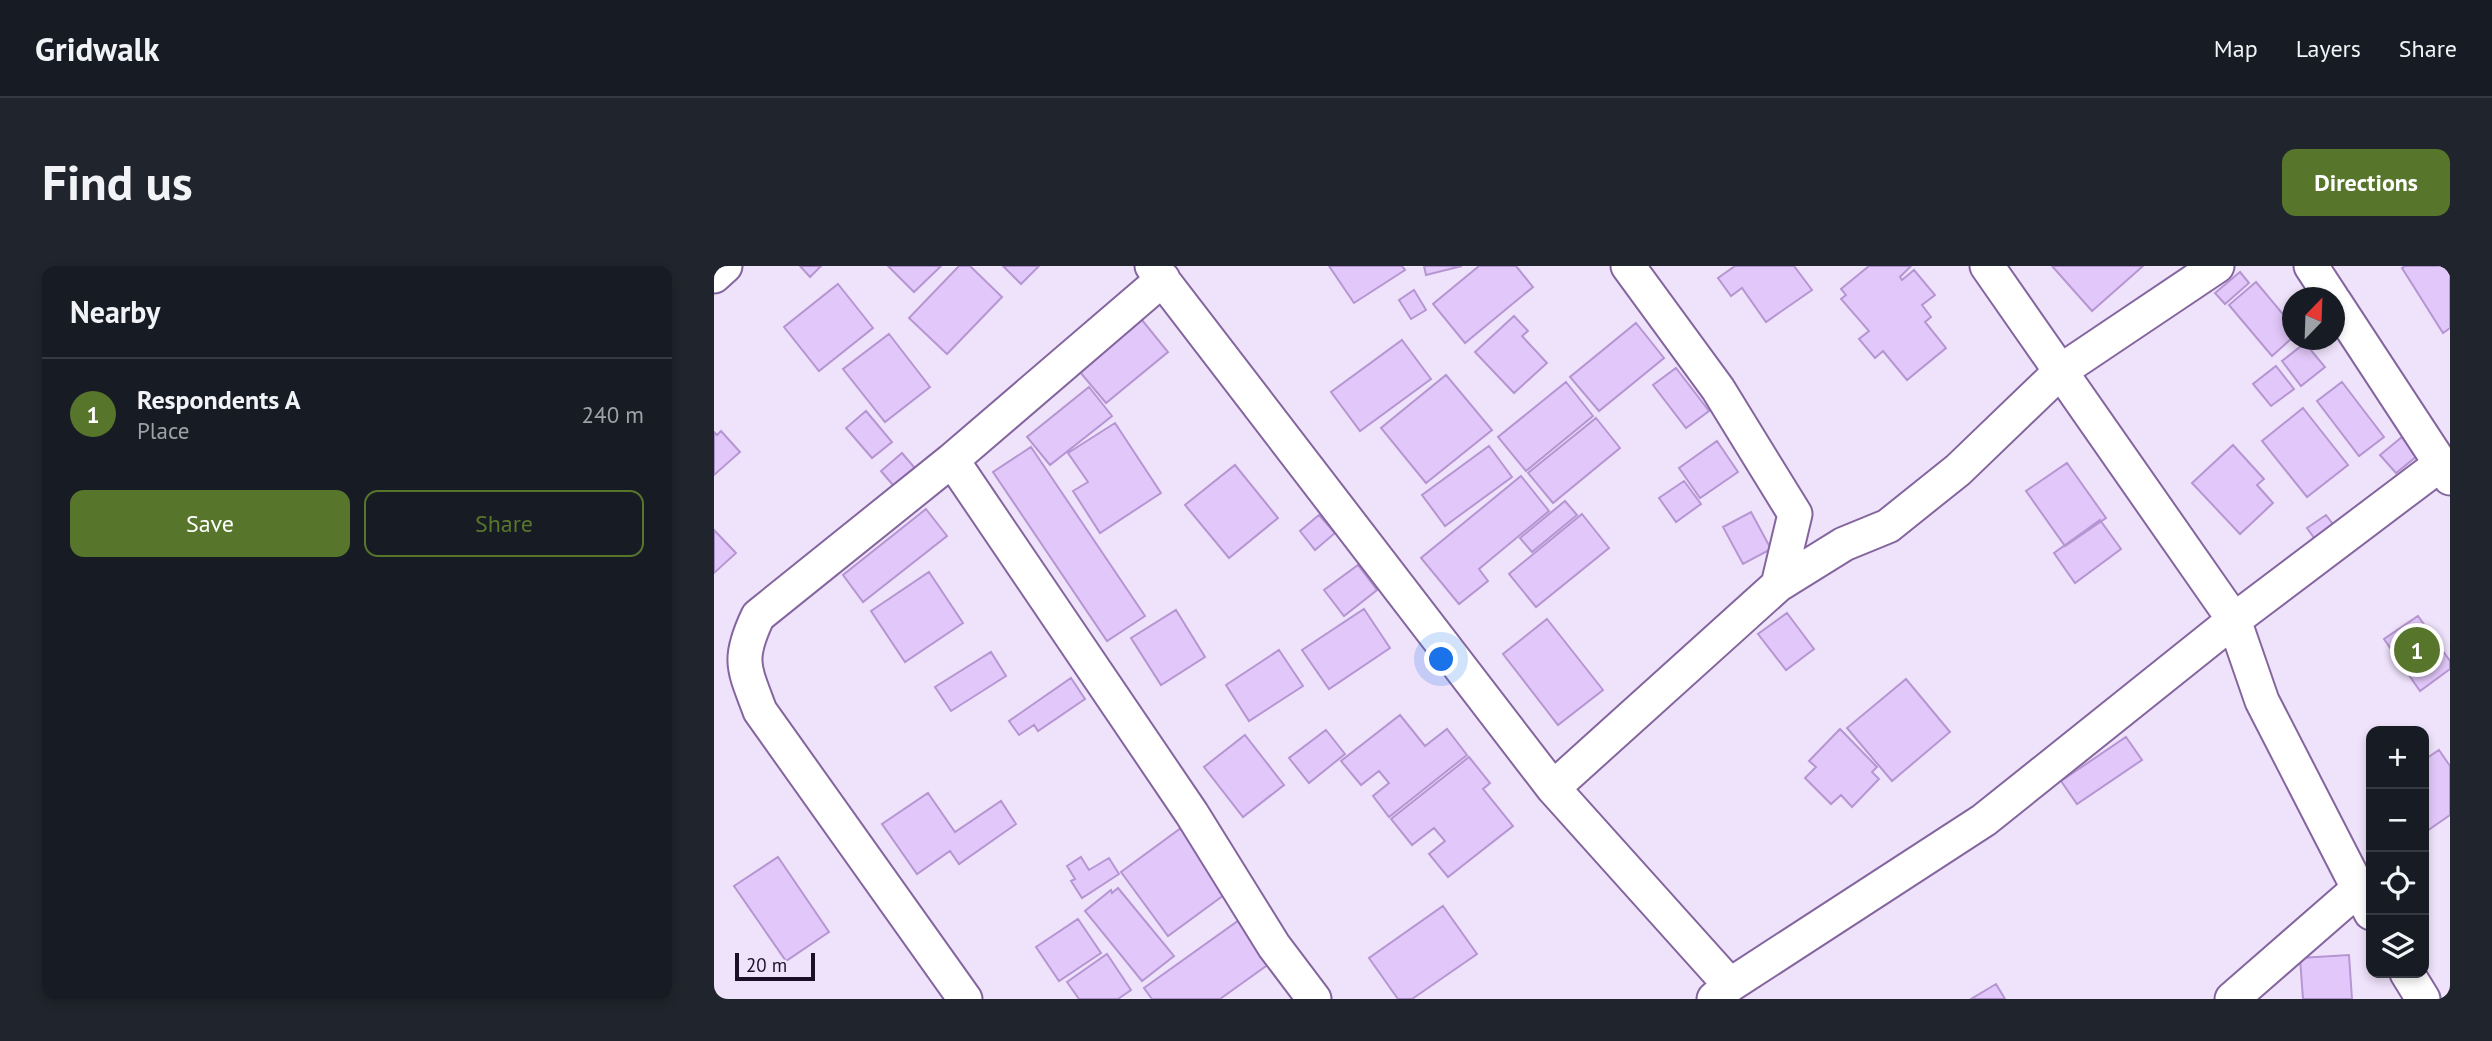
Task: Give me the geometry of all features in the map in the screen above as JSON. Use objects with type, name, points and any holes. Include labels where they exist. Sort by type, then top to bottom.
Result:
[{"type":"street","points":[[714,276],[725,266]]},
{"type":"street","points":[[1628,266],[1718,389],[1795,514],[1778,585]]},
{"type":"street","points":[[1987,266],[2234,620],[2262,701],[2364,902],[2232,999]]},
{"type":"street","points":[[1553,788],[1778,585],[1844,544],[1888,526],[1958,470],[2062,370],[2217,266]]},
{"type":"street","points":[[2311,266],[2325,287]]},
{"type":"street","points":[[955,996],[760,711],[743,665],[746,641],[758,616],[952,460],[1158,273],[1553,788],[1722,992],[1984,820],[2234,620],[2446,471],[2345,317]]},
{"type":"street","points":[[952,460],[1192,814],[1274,946],[1314,999]]},
{"type":"street","points":[[2410,978],[2423,999]]},
{"type":"building","points":[[800,266],[821,266],[810,277]]},
{"type":"building","points":[[888,266],[941,266],[914,292]]},
{"type":"building","points":[[959,266],[970,266],[1002,297],[947,354],[909,318]]},
{"type":"building","points":[[1003,266],[1039,266],[1021,284]]},
{"type":"building","points":[[1329,266],[1402,266],[1405,270],[1354,303]]},
{"type":"building","points":[[1424,266],[1462,266],[1426,275]]},
{"type":"building","points":[[1479,266],[1516,266],[1533,287],[1465,343],[1433,304]]},
{"type":"building","points":[[1735,266],[1794,266],[1812,290],[1766,322],[1742,288],[1731,296],[1718,278]]},
{"type":"building","points":[[1869,266],[1911,266],[1900,277],[1902,280],[1914,270],[1935,295],[1922,305],[1931,317],[1925,322],[1946,348],[1907,380],[1883,351],[1875,358],[1859,339],[1869,331],[1841,299],[1846,295],[1841,289]]},
{"type":"building","points":[[2052,266],[2143,266],[2092,311]]},
{"type":"building","points":[[2450,266],[2450,328],[2443,333],[2402,268]]},
{"type":"building","points":[[2240,272],[2249,283],[2225,304],[2215,293]]},
{"type":"building","points":[[2256,282],[2282,313],[2282,347],[2272,356],[2229,305]]},
{"type":"building","points":[[838,284],[873,328],[819,371],[784,327]]},
{"type":"building","points":[[1414,290],[1426,310],[1411,319],[1399,300]]},
{"type":"building","points":[[1514,316],[1528,331],[1522,336],[1547,363],[1514,393],[1475,352]]},
{"type":"building","points":[[1142,320],[1168,352],[1106,403],[1080,372]]},
{"type":"building","points":[[1636,323],[1664,358],[1599,411],[1570,377]]},
{"type":"building","points":[[889,334],[930,387],[885,422],[843,369]]},
{"type":"building","points":[[1402,340],[1431,379],[1360,431],[1331,392]]},
{"type":"building","points":[[2296,350],[2311,350],[2325,367],[2301,386],[2282,361]]},
{"type":"building","points":[[2276,366],[2294,389],[2271,406],[2253,384]]},
{"type":"building","points":[[1676,368],[1709,411],[1686,428],[1653,385]]},
{"type":"building","points":[[1446,375],[1492,430],[1426,483],[1381,428]]},
{"type":"building","points":[[1566,382],[1593,416],[1526,471],[1498,437]]},
{"type":"building","points":[[2342,382],[2384,437],[2359,456],[2317,401]]},
{"type":"building","points":[[1089,387],[1112,416],[1050,465],[1027,437]]},
{"type":"building","points":[[2303,408],[2348,465],[2307,497],[2262,441]]},
{"type":"building","points":[[866,411],[892,442],[872,458],[846,428]]},
{"type":"building","points":[[1596,418],[1620,448],[1553,503],[1528,473]]},
{"type":"building","points":[[1115,423],[1161,493],[1100,533],[1073,491],[1088,482],[1068,453]]},
{"type":"building","points":[[721,431],[740,452],[714,475],[714,432],[717,435]]},
{"type":"building","points":[[2402,437],[2417,456],[2396,473],[2380,455]]},
{"type":"building","points":[[1717,441],[1738,472],[1700,498],[1679,468]]},
{"type":"building","points":[[2233,445],[2264,479],[2257,485],[2273,503],[2240,534],[2192,483]]},
{"type":"building","points":[[1489,446],[1512,477],[1445,526],[1422,495]]},
{"type":"building","points":[[1031,447],[1145,616],[1107,641],[993,472]]},
{"type":"building","points":[[902,453],[919,473],[898,491],[881,471]]},
{"type":"building","points":[[2067,463],[2106,518],[2065,546],[2026,491]]},
{"type":"building","points":[[1235,465],[1278,518],[1229,558],[1185,505]]},
{"type":"building","points":[[1521,476],[1549,511],[1479,569],[1488,581],[1459,604],[1421,558]]},
{"type":"building","points":[[1684,481],[1701,504],[1676,522],[1659,498]]},
{"type":"building","points":[[1565,501],[1577,515],[1532,552],[1520,538]]},
{"type":"building","points":[[926,509],[947,536],[863,602],[843,575]]},
{"type":"building","points":[[1751,512],[1771,549],[1743,564],[1723,527]]},
{"type":"building","points":[[1582,514],[1609,548],[1536,607],[1509,574]]},
{"type":"building","points":[[1319,515],[1335,533],[1315,550],[1300,531]]},
{"type":"building","points":[[2326,515],[2339,532],[2320,546],[2307,528]]},
{"type":"building","points":[[2100,520],[2121,549],[2075,583],[2054,553]]},
{"type":"building","points":[[714,530],[736,553],[714,573]]},
{"type":"building","points":[[1358,565],[1377,590],[1344,616],[1324,590]]},
{"type":"building","points":[[929,572],[963,623],[905,662],[871,611]]},
{"type":"building","points":[[1364,609],[1390,648],[1329,689],[1302,650]]},
{"type":"building","points":[[1176,610],[1205,657],[1161,685],[1131,638]]},
{"type":"building","points":[[1787,613],[1814,649],[1786,670],[1758,634]]},
{"type":"building","points":[[2418,616],[2450,661],[2450,669],[2420,691],[2384,639]]},
{"type":"building","points":[[1547,619],[1603,690],[1558,725],[1503,654]]},
{"type":"building","points":[[1279,650],[1303,686],[1249,721],[1226,685]]},
{"type":"building","points":[[991,652],[1006,676],[951,711],[935,687]]},
{"type":"building","points":[[1071,678],[1085,699],[1038,731],[1034,725],[1019,735],[1009,721]]},
{"type":"building","points":[[1906,679],[1950,732],[1892,781],[1847,728]]},
{"type":"building","points":[[1400,715],[1425,746],[1447,729],[1467,755],[1389,817],[1373,796],[1389,783],[1379,771],[1361,785],[1341,761]]},
{"type":"building","points":[[1840,729],[1877,767],[1872,772],[1879,779],[1852,807],[1841,795],[1831,804],[1805,778],[1816,767],[1809,761]]},
{"type":"building","points":[[1326,730],[1345,754],[1309,783],[1289,758]]},
{"type":"building","points":[[1245,735],[1284,785],[1243,817],[1204,767]]},
{"type":"building","points":[[2126,737],[2142,760],[2077,804],[2061,781]]},
{"type":"building","points":[[2439,750],[2450,766],[2450,815],[2429,830],[2429,789],[2429,757]]},
{"type":"building","points":[[1469,757],[1490,783],[1483,789],[1513,826],[1448,877],[1429,854],[1445,841],[1434,828],[1412,845],[1391,819]]},
{"type":"building","points":[[928,793],[955,832],[1001,801],[1016,824],[959,864],[950,851],[917,874],[882,824]]},
{"type":"building","points":[[1181,828],[1228,892],[1168,936],[1121,872]]},
{"type":"building","points":[[778,857],[829,932],[786,961],[734,886]]},
{"type":"building","points":[[1081,857],[1089,870],[1109,858],[1119,874],[1082,898],[1071,881],[1075,879],[1067,866]]},
{"type":"building","points":[[1118,888],[1174,956],[1142,981],[1085,911],[1111,890],[1112,893]]},
{"type":"building","points":[[1443,906],[1477,954],[1412,999],[1398,999],[1369,958]]},
{"type":"building","points":[[1242,918],[1273,961],[1220,999],[1152,999],[1144,988]]},
{"type":"building","points":[[1078,919],[1101,953],[1059,981],[1036,947]]},
{"type":"building","points":[[1107,954],[1131,990],[1118,999],[1079,999],[1067,982]]},
{"type":"building","points":[[2349,955],[2352,999],[2303,999],[2300,958]]},
{"type":"building","points":[[1996,984],[2005,999],[1971,999]]},
{"type":"place","name":"Respondents A","points":[[2417,650]]}]
